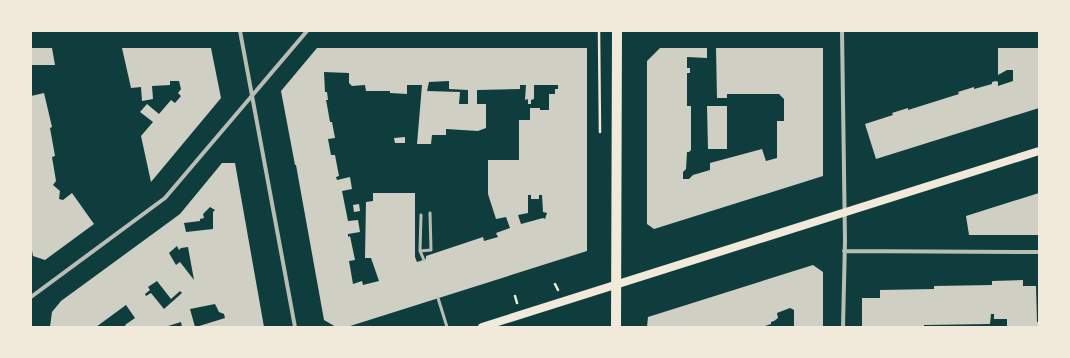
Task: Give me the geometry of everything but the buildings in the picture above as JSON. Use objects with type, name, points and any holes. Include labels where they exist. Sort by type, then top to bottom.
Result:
[{"type":"main road","points":[[616,327],[617,31]]},
{"type":"main road","points":[[482,327],[1039,151]]},
{"type":"street","points":[[240,31],[295,327]]},
{"type":"street","points":[[31,296],[165,198],[307,31]]},
{"type":"street","points":[[842,31],[844,212],[843,327]]},
{"type":"street","points":[[844,251],[1039,252]]},
{"type":"lane","points":[[420,250],[431,250],[430,213]]},
{"type":"lane","points":[[421,215],[420,250],[424,260]]},
{"type":"lane","points":[[438,298],[448,327]]}]
